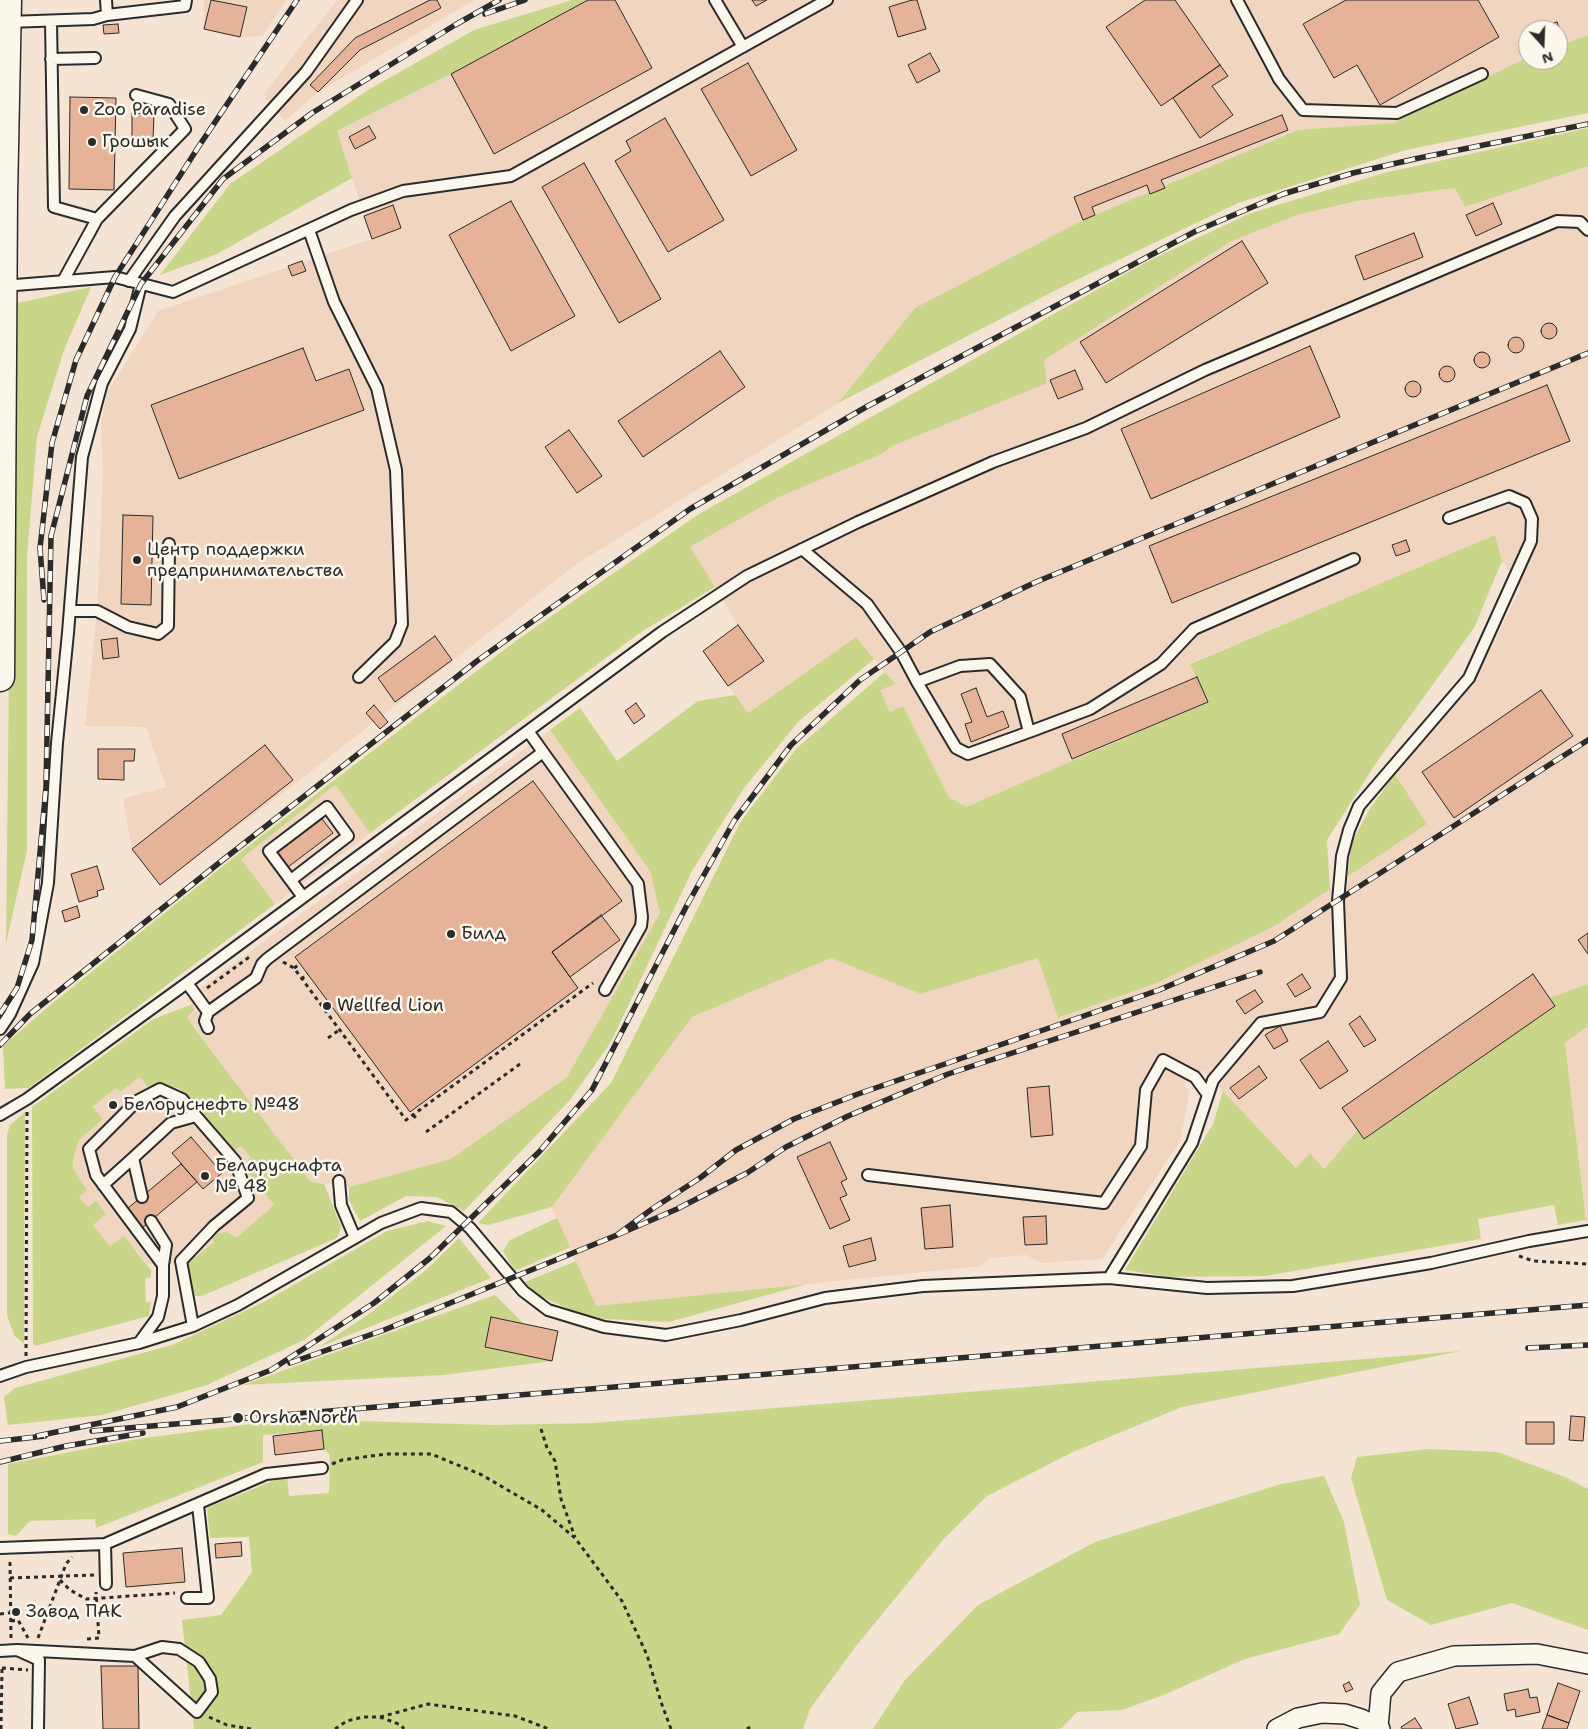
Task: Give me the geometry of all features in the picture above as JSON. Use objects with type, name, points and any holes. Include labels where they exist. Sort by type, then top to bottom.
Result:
[{"type":"main road","points":[[0,677],[1,195],[5,14]]},
{"type":"street","points":[[1277,1729],[1298,1718],[1322,1713],[1345,1714],[1379,1728],[1381,1694],[1388,1681],[1398,1672],[1454,1656],[1537,1654],[1588,1664]]},
{"type":"lane","points":[[106,0],[107,15]]},
{"type":"lane","points":[[5,14],[51,21],[93,18],[186,6],[186,0]]},
{"type":"lane","points":[[130,281],[175,216],[306,72],[357,0]]},
{"type":"lane","points":[[715,0],[743,47]]},
{"type":"lane","points":[[2,286],[115,277],[172,292],[351,210],[403,191],[511,176],[827,0]]},
{"type":"lane","points":[[1237,0],[1279,79],[1302,110],[1397,113],[1482,74]]},
{"type":"lane","points":[[51,21],[54,207],[97,219]]},
{"type":"lane","points":[[51,59],[95,58]]},
{"type":"lane","points":[[64,281],[97,219],[184,129],[169,104],[136,95]]},
{"type":"lane","points":[[0,1115],[27,1099],[187,983],[662,632],[747,576],[858,522],[993,462],[1086,428],[1205,370],[1557,221],[1580,222],[1588,230]]},
{"type":"lane","points":[[309,230],[334,302],[377,388],[396,470],[402,624],[395,642],[359,678]]},
{"type":"lane","points":[[0,1029],[10,1014],[33,963],[48,883],[57,742],[70,611],[82,457],[102,383],[130,329],[141,284]]},
{"type":"lane","points":[[1109,1278],[1192,1143],[1212,1080],[1261,1023],[1320,1012],[1341,978],[1338,901],[1342,856],[1349,830],[1359,806],[1470,678],[1531,541],[1532,518],[1525,503],[1509,496],[1449,518]]},
{"type":"lane","points":[[70,611],[98,611],[128,627],[158,634],[168,626],[169,544]]},
{"type":"lane","points":[[802,549],[867,604],[901,652],[956,748],[968,754],[1090,709],[1162,664],[1194,629],[1354,559]]},
{"type":"lane","points":[[917,682],[960,666],[990,664],[1020,697],[1029,732]]},
{"type":"lane","points":[[528,731],[637,881],[642,917],[641,926],[605,990]]},
{"type":"lane","points":[[208,1028],[205,1021],[208,1012],[256,978],[262,964],[267,959],[543,752]]},
{"type":"lane","points":[[290,880],[348,836],[327,807],[269,851],[290,880],[303,897]]},
{"type":"lane","points":[[187,983],[208,1012]]},
{"type":"lane","points":[[868,1175],[1104,1204],[1141,1146],[1146,1090],[1163,1060],[1194,1077],[1208,1095]]},
{"type":"lane","points":[[163,1265],[96,1175],[89,1149],[137,1101],[160,1089],[182,1098],[235,1161],[248,1198],[214,1226],[181,1261],[193,1326]]},
{"type":"lane","points":[[103,1185],[171,1123],[196,1116]]},
{"type":"lane","points":[[133,1158],[142,1197]]},
{"type":"lane","points":[[339,1181],[341,1206],[355,1238]]},
{"type":"lane","points":[[0,1376],[26,1367],[139,1343],[193,1326],[238,1305],[381,1223],[421,1208],[451,1212],[470,1228],[523,1291],[548,1310],[604,1327],[666,1335],[740,1320],[825,1298],[923,1286],[1109,1278],[1207,1288],[1293,1286],[1430,1263],[1588,1231]]},
{"type":"lane","points":[[139,1343],[158,1317],[163,1296],[163,1265],[166,1245],[151,1221]]},
{"type":"lane","points":[[0,1548],[104,1544],[266,1474],[322,1468]]},
{"type":"lane","points":[[187,1598],[208,1598],[198,1505]]},
{"type":"lane","points":[[104,1544],[106,1584]]},
{"type":"lane","points":[[9,1651],[136,1656],[162,1647],[179,1649],[199,1662],[210,1679],[212,1692],[197,1712],[136,1656]]},
{"type":"lane","points":[[9,1651],[39,1660],[38,1729]]},
{"type":"path","points":[[206,989],[258,951]]},
{"type":"path","points":[[280,960],[294,968],[406,1120],[619,964]]},
{"type":"path","points":[[294,968],[300,964]]},
{"type":"path","points":[[302,979],[308,974]]},
{"type":"path","points":[[328,1038],[339,1030]]},
{"type":"path","points":[[507,1046],[510,1050]]},
{"type":"path","points":[[426,1132],[520,1064]]},
{"type":"path","points":[[26,1367],[27,1099]]},
{"type":"path","points":[[413,1115],[416,1120]]},
{"type":"path","points":[[1494,1249],[1533,1261],[1588,1264]]},
{"type":"path","points":[[541,1429],[547,1448],[555,1461],[561,1499],[575,1538]]},
{"type":"path","points":[[322,1468],[342,1460],[386,1454],[431,1454],[482,1475],[542,1510],[575,1538],[622,1601],[637,1629],[671,1729]]},
{"type":"path","points":[[46,1641],[37,1641],[66,1564],[77,1551]]},
{"type":"path","points":[[9,1651],[11,1621],[10,1564],[13,1558],[18,1555]]},
{"type":"path","points":[[81,1639],[99,1638],[94,1567]]},
{"type":"path","points":[[10,1578],[61,1578],[94,1575]]},
{"type":"path","points":[[61,1578],[70,1590],[86,1599],[178,1592]]},
{"type":"path","points":[[0,1614],[16,1612]]},
{"type":"path","points":[[11,1621],[18,1620],[30,1642]]},
{"type":"path","points":[[1,1729],[1,1668],[39,1670]]},
{"type":"path","points":[[335,1729],[347,1721],[363,1717],[380,1717],[428,1704],[515,1716],[550,1729]]},
{"type":"path","points":[[197,1712],[227,1725],[251,1729]]},
{"type":"path","points":[[380,1717],[401,1725],[404,1729]]},
{"type":"shaded area","points":[[204,0],[286,0],[262,36],[240,37],[204,29]]},
{"type":"shaded area","points":[[337,0],[474,0],[318,92],[285,121],[263,95]]},
{"type":"shaded area","points":[[588,0],[1588,0],[1588,35],[1568,43],[1568,20],[1518,20],[1518,63],[1393,123],[1298,130],[1083,220],[915,308],[838,403],[578,563],[301,779],[160,885],[132,849],[123,799],[166,787],[146,727],[85,726],[97,611],[103,474],[101,425],[107,393],[158,311],[372,239],[337,131],[451,74]]},
{"type":"shaded area","points":[[1588,166],[1588,984],[1550,998],[1364,1139],[1358,1131],[1323,1169],[1297,1168],[1203,1070],[1182,1085],[1190,1090],[1180,1141],[1102,1259],[1040,1263],[1027,1255],[989,1258],[981,1266],[595,1306],[552,1207],[692,1017],[832,957],[921,994],[1038,958],[1059,1018],[1157,983],[1273,927],[1427,824],[1395,774],[1472,684],[1521,588],[1502,561],[1495,536],[1190,663],[1208,702],[966,807],[949,797],[903,707],[891,713],[880,690],[894,684],[856,637],[748,713],[703,651],[738,625],[690,547],[779,497],[884,453],[890,447],[1044,360],[1230,242],[1297,215],[1357,201],[1455,188],[1465,207]]},
{"type":"shaded area","points":[[550,730],[650,871],[660,913],[567,1077],[451,1159],[349,1187],[310,1181],[187,1017],[192,1004],[186,999]]},
{"type":"shaded area","points":[[335,785],[370,833],[275,904],[241,859]]},
{"type":"shaded area","points":[[1588,1026],[1588,1235],[1565,1043]]},
{"type":"shaded area","points":[[140,1077],[179,1088],[231,1152],[241,1145],[251,1158],[243,1166],[274,1205],[236,1239],[214,1241],[196,1257],[184,1264],[147,1264],[124,1236],[110,1246],[93,1225],[105,1214],[88,1207],[79,1197],[87,1190],[73,1168],[74,1156],[79,1140],[103,1119],[93,1108],[116,1088],[120,1092]]},
{"type":"green space","points":[[572,0],[588,0],[451,74],[337,131],[352,178],[217,254],[160,275],[230,184],[368,90],[474,30]]},
{"type":"green space","points":[[1588,35],[1588,113],[1406,150],[1238,203],[1068,284],[838,403],[915,308],[1083,220],[1298,130],[1393,123],[1518,62],[1518,70],[1568,70],[1568,43]]},
{"type":"green space","points":[[1588,128],[1588,166],[1465,207],[1455,188],[1357,201],[1297,215],[1230,242],[1044,360],[1047,383],[890,447],[884,453],[779,497],[690,547],[715,587],[641,632],[370,833],[335,785],[241,859],[275,904],[29,1088],[5,1089],[3,1046],[49,1006],[238,854],[517,640],[699,514],[1148,261],[1251,213],[1384,173]]},
{"type":"green space","points":[[91,287],[64,350],[37,437],[27,555],[27,850],[6,944],[13,304]]},
{"type":"green space","points":[[1495,535],[1502,561],[1474,628],[1376,763],[1327,840],[1330,889],[1273,927],[1157,983],[1058,1018],[1038,958],[921,994],[831,958],[692,1017],[552,1207],[488,1225],[478,1223],[611,1083],[741,821],[797,748],[885,672],[895,684],[880,690],[890,712],[903,706],[949,797],[966,807],[1208,702],[1190,664]]},
{"type":"green space","points":[[856,637],[874,659],[799,721],[744,788],[692,871],[611,1042],[570,1100],[464,1211],[437,1197],[406,1196],[360,1221],[349,1200],[349,1187],[451,1159],[567,1077],[660,913],[650,871],[550,730],[580,708],[617,761],[698,701],[735,695],[748,713]]},
{"type":"green space","points":[[1395,774],[1427,824],[1347,877],[1352,842],[1371,807]]},
{"type":"green space","points":[[1588,984],[1588,1026],[1565,1043],[1586,1220],[1558,1225],[1554,1205],[1478,1219],[1481,1239],[1265,1276],[1169,1277],[1125,1270],[1213,1124],[1223,1091],[1296,1168],[1310,1153],[1324,1169],[1358,1130],[1364,1139],[1549,998]]},
{"type":"green space","points":[[192,1004],[194,1010],[187,1017],[196,1030],[310,1181],[324,1184],[341,1226],[337,1238],[202,1296],[195,1296],[188,1287],[184,1264],[191,1255],[196,1257],[214,1242],[211,1238],[215,1234],[227,1232],[236,1238],[274,1205],[243,1166],[251,1158],[241,1146],[232,1152],[179,1088],[161,1085],[148,1087],[140,1077],[120,1092],[116,1088],[93,1107],[103,1119],[79,1140],[74,1156],[73,1168],[87,1190],[79,1197],[88,1207],[96,1201],[106,1214],[93,1225],[110,1246],[124,1236],[151,1270],[151,1277],[145,1279],[146,1302],[151,1302],[149,1316],[35,1346],[33,1343],[32,1107],[152,1020]]},
{"type":"green space","points":[[25,1112],[24,1344],[14,1335],[7,1315],[7,1135],[10,1125]]},
{"type":"green space","points":[[557,1218],[570,1247],[515,1271],[503,1251],[510,1240]]},
{"type":"green space","points":[[428,1221],[446,1226],[304,1340],[207,1385],[102,1415],[8,1425],[4,1397],[15,1388],[172,1345],[264,1302],[387,1231]]},
{"type":"green space","points":[[459,1238],[491,1278],[319,1347],[366,1316],[425,1271]]},
{"type":"green space","points":[[576,1261],[596,1306],[807,1284],[669,1322],[588,1318],[536,1294],[525,1282]]},
{"type":"green space","points":[[495,1295],[524,1324],[491,1317],[485,1347],[552,1361],[444,1375],[243,1385]]},
{"type":"green space","points":[[1461,1351],[1182,1407],[1073,1452],[987,1496],[943,1540],[856,1646],[810,1709],[803,1729],[194,1729],[182,1620],[221,1615],[252,1572],[249,1537],[210,1538],[207,1508],[287,1475],[289,1496],[329,1493],[330,1455],[324,1449],[322,1430],[263,1435],[263,1462],[96,1528],[95,1519],[30,1521],[16,1536],[8,1534],[8,1464],[137,1439],[289,1419],[494,1425],[594,1423]]},
{"type":"green space","points":[[1429,1449],[1498,1452],[1565,1477],[1588,1489],[1588,1630],[1512,1603],[1431,1625],[1387,1600],[1351,1478],[1357,1457]]},
{"type":"green space","points":[[1324,1476],[1344,1522],[1360,1605],[1339,1634],[1245,1659],[1166,1694],[1122,1710],[1077,1712],[1062,1728],[873,1729],[905,1680],[978,1605],[1095,1542],[1281,1484]]},
{"type":"building","points":[[211,0],[247,7],[240,37],[204,29]]},
{"type":"building","points":[[430,0],[437,0],[441,8],[360,50],[318,92],[310,85],[355,38]]},
{"type":"building","points":[[588,0],[615,0],[652,68],[494,154],[451,74]]},
{"type":"building","points":[[752,0],[767,0],[756,6]]},
{"type":"building","points":[[917,0],[926,29],[898,37],[889,7]]},
{"type":"building","points":[[1145,0],[1175,0],[1220,65],[1161,106],[1106,27]]},
{"type":"building","points":[[1346,0],[1478,0],[1499,37],[1380,105],[1357,65],[1334,78],[1303,24]]},
{"type":"building","points":[[118,24],[119,33],[104,34],[103,25]]},
{"type":"building","points":[[930,53],[940,71],[917,83],[908,65]]},
{"type":"building","points":[[748,63],[797,150],[751,176],[701,89]]},
{"type":"building","points":[[1220,65],[1228,76],[1212,86],[1233,115],[1200,138],[1173,98]]},
{"type":"building","points":[[70,97],[116,98],[114,190],[69,189]]},
{"type":"building","points":[[132,113],[154,114],[153,140],[132,139]]},
{"type":"building","points":[[1282,115],[1288,130],[1161,180],[1165,188],[1150,194],[1147,185],[1092,207],[1095,215],[1083,220],[1074,197]]},
{"type":"building","points":[[665,118],[724,220],[668,252],[615,161],[631,151],[626,141]]},
{"type":"building","points":[[369,126],[376,138],[355,149],[349,137]]},
{"type":"building","points":[[584,163],[661,299],[619,323],[542,187]]},
{"type":"building","points":[[511,201],[575,316],[511,351],[449,235]]},
{"type":"building","points":[[1493,203],[1502,224],[1476,236],[1466,215]]},
{"type":"building","points":[[393,205],[401,228],[372,239],[364,216]]},
{"type":"building","points":[[1414,233],[1423,257],[1364,280],[1355,256]]},
{"type":"building","points":[[1242,241],[1268,283],[1106,383],[1080,342]]},
{"type":"building","points":[[302,261],[306,271],[292,276],[288,266]]},
{"type":"building","points":[[1549,323],[1557,331],[1549,339],[1541,331]]},
{"type":"building","points":[[1516,337],[1524,345],[1516,353],[1508,345]]},
{"type":"building","points":[[1310,346],[1340,417],[1151,499],[1121,429]]},
{"type":"building","points":[[303,348],[316,381],[349,369],[364,410],[179,479],[151,405]]},
{"type":"building","points":[[720,351],[745,387],[643,457],[618,421]]},
{"type":"building","points":[[1482,352],[1490,360],[1482,368],[1474,360]]},
{"type":"building","points":[[1447,366],[1455,374],[1447,382],[1439,374]]},
{"type":"building","points":[[1075,370],[1083,389],[1058,399],[1050,380]]},
{"type":"building","points":[[1413,381],[1421,389],[1413,397],[1405,389]]},
{"type":"building","points":[[1547,385],[1570,441],[1172,603],[1149,546]]},
{"type":"building","points":[[569,430],[602,476],[577,493],[545,447]]},
{"type":"building","name":"Центр поддержки предпринимательства","points":[[123,515],[153,516],[151,605],[121,604]]},
{"type":"building","points":[[1406,540],[1410,551],[1396,556],[1392,545]]},
{"type":"building","points":[[738,625],[764,661],[728,686],[703,651]]},
{"type":"building","points":[[435,636],[452,660],[395,702],[378,678]]},
{"type":"building","points":[[117,638],[119,657],[103,659],[101,640]]},
{"type":"building","points":[[1197,677],[1208,702],[1072,759],[1062,734]]},
{"type":"building","points":[[976,688],[987,717],[1003,711],[1009,727],[971,742],[965,724],[972,722],[961,694]]},
{"type":"building","points":[[1541,690],[1573,736],[1454,818],[1422,772]]},
{"type":"building","points":[[636,703],[645,716],[634,724],[625,711]]},
{"type":"building","points":[[374,705],[388,722],[380,729],[366,713]]},
{"type":"building","points":[[265,745],[293,780],[160,885],[132,849]]},
{"type":"building","points":[[98,749],[135,749],[134,761],[124,761],[124,780],[98,779]]},
{"type":"building","name":"Билд","points":[[533,781],[622,901],[552,952],[578,988],[410,1112],[295,957]]},
{"type":"building","points":[[322,819],[333,833],[288,867],[277,853]]},
{"type":"building","points":[[97,866],[104,889],[97,891],[98,896],[79,902],[71,874]]},
{"type":"building","points":[[77,906],[80,917],[65,922],[62,911]]},
{"type":"building","points":[[601,915],[620,940],[570,977],[552,952]]},
{"type":"building","points":[[1588,933],[1588,954],[1578,940]]},
{"type":"building","points":[[1302,974],[1311,988],[1295,997],[1287,984]]},
{"type":"building","points":[[1533,974],[1555,1006],[1364,1139],[1342,1108]]},
{"type":"building","points":[[1255,990],[1263,1002],[1245,1014],[1236,1001]]},
{"type":"building","points":[[1360,1016],[1376,1040],[1364,1047],[1349,1024]]},
{"type":"building","points":[[1280,1026],[1288,1041],[1274,1049],[1265,1035]]},
{"type":"building","points":[[1328,1041],[1348,1071],[1320,1089],[1300,1060]]},
{"type":"building","points":[[1259,1066],[1267,1078],[1239,1099],[1230,1088]]},
{"type":"building","points":[[1049,1086],[1053,1135],[1031,1137],[1027,1088]]},
{"type":"building","points":[[191,1137],[222,1173],[203,1189],[172,1153]]},
{"type":"building","points":[[830,1142],[847,1179],[841,1182],[847,1195],[840,1198],[850,1220],[830,1229],[797,1157]]},
{"type":"building","points":[[181,1164],[197,1182],[143,1227],[127,1209]]},
{"type":"building","points":[[950,1205],[953,1247],[925,1249],[921,1208]]},
{"type":"building","points":[[1046,1216],[1047,1244],[1025,1245],[1023,1217]]},
{"type":"building","points":[[871,1238],[876,1260],[849,1267],[843,1246]]},
{"type":"building","points":[[491,1317],[558,1331],[552,1361],[485,1347]]},
{"type":"building","points":[[1571,1416],[1585,1417],[1583,1441],[1569,1440]]},
{"type":"building","points":[[1526,1422],[1554,1422],[1554,1444],[1526,1444]]},
{"type":"building","points":[[322,1430],[324,1449],[275,1455],[273,1436]]},
{"type":"building","points":[[241,1542],[242,1556],[216,1558],[215,1544]]},
{"type":"building","points":[[182,1548],[185,1582],[126,1587],[123,1553]]},
{"type":"building","points":[[101,1666],[138,1666],[139,1729],[103,1729]]},
{"type":"building","points":[[1349,1682],[1353,1689],[1346,1692],[1343,1685]]},
{"type":"building","points":[[1558,1683],[1580,1691],[1569,1723],[1547,1715]]},
{"type":"building","points":[[1528,1689],[1530,1698],[1537,1697],[1540,1712],[1516,1717],[1515,1709],[1507,1711],[1504,1694]]},
{"type":"building","points":[[1469,1697],[1478,1724],[1456,1729],[1448,1704]]},
{"type":"building","points":[[1547,1715],[1569,1723],[1567,1729],[1542,1729]]},
{"type":"building","points":[[1415,1718],[1422,1729],[1402,1729],[1401,1727]]},
{"type":"railway","points":[[44,600],[40,548],[52,443],[76,360],[115,277],[199,146],[297,0]]},
{"type":"railway","points":[[0,1014],[17,988],[32,940],[46,787],[51,536],[87,396],[141,284],[223,179],[312,113],[499,0]]},
{"type":"railway","points":[[485,14],[525,0]]},
{"type":"railway","points":[[0,1045],[30,1014],[477,661],[690,509],[866,407],[1196,231],[1283,194],[1353,173],[1588,124]]},
{"type":"railway","points":[[37,1436],[177,1407],[271,1370],[374,1303],[430,1258],[539,1152],[592,1090],[686,907],[734,821],[791,745],[860,680],[930,632],[1036,582],[1588,353]]},
{"type":"railway","points":[[617,1235],[652,1209],[700,1178],[736,1150],[794,1119],[858,1094],[1159,990],[1274,941],[1588,740]]},
{"type":"railway","points":[[290,1363],[384,1330],[677,1209],[747,1173],[786,1147],[848,1116],[948,1074],[1260,972]]},
{"type":"railway","points":[[92,1431],[1588,1305]]},
{"type":"railway","points":[[1528,1348],[1588,1345]]},
{"type":"railway","points":[[0,1462],[66,1446],[143,1433]]},
{"type":"railway","points":[[0,1441],[45,1436]]},
{"type":"place","name":"Zoo Paradise","points":[[84,110]]},
{"type":"place","name":"Грошык","points":[[92,142]]},
{"type":"place","name":"Центр поддержки предпринимательства","points":[[137,560]]},
{"type":"place","name":"Билд","points":[[451,934]]},
{"type":"place","name":"Wellfed Lion","points":[[327,1006]]},
{"type":"place","name":"Белоруснефть №48","points":[[113,1105]]},
{"type":"place","name":"Беларуснафта № 48","points":[[205,1176]]},
{"type":"place","name":"Orsha-North","points":[[238,1418]]},
{"type":"place","name":"Завод ПАК","points":[[16,1612]]}]
